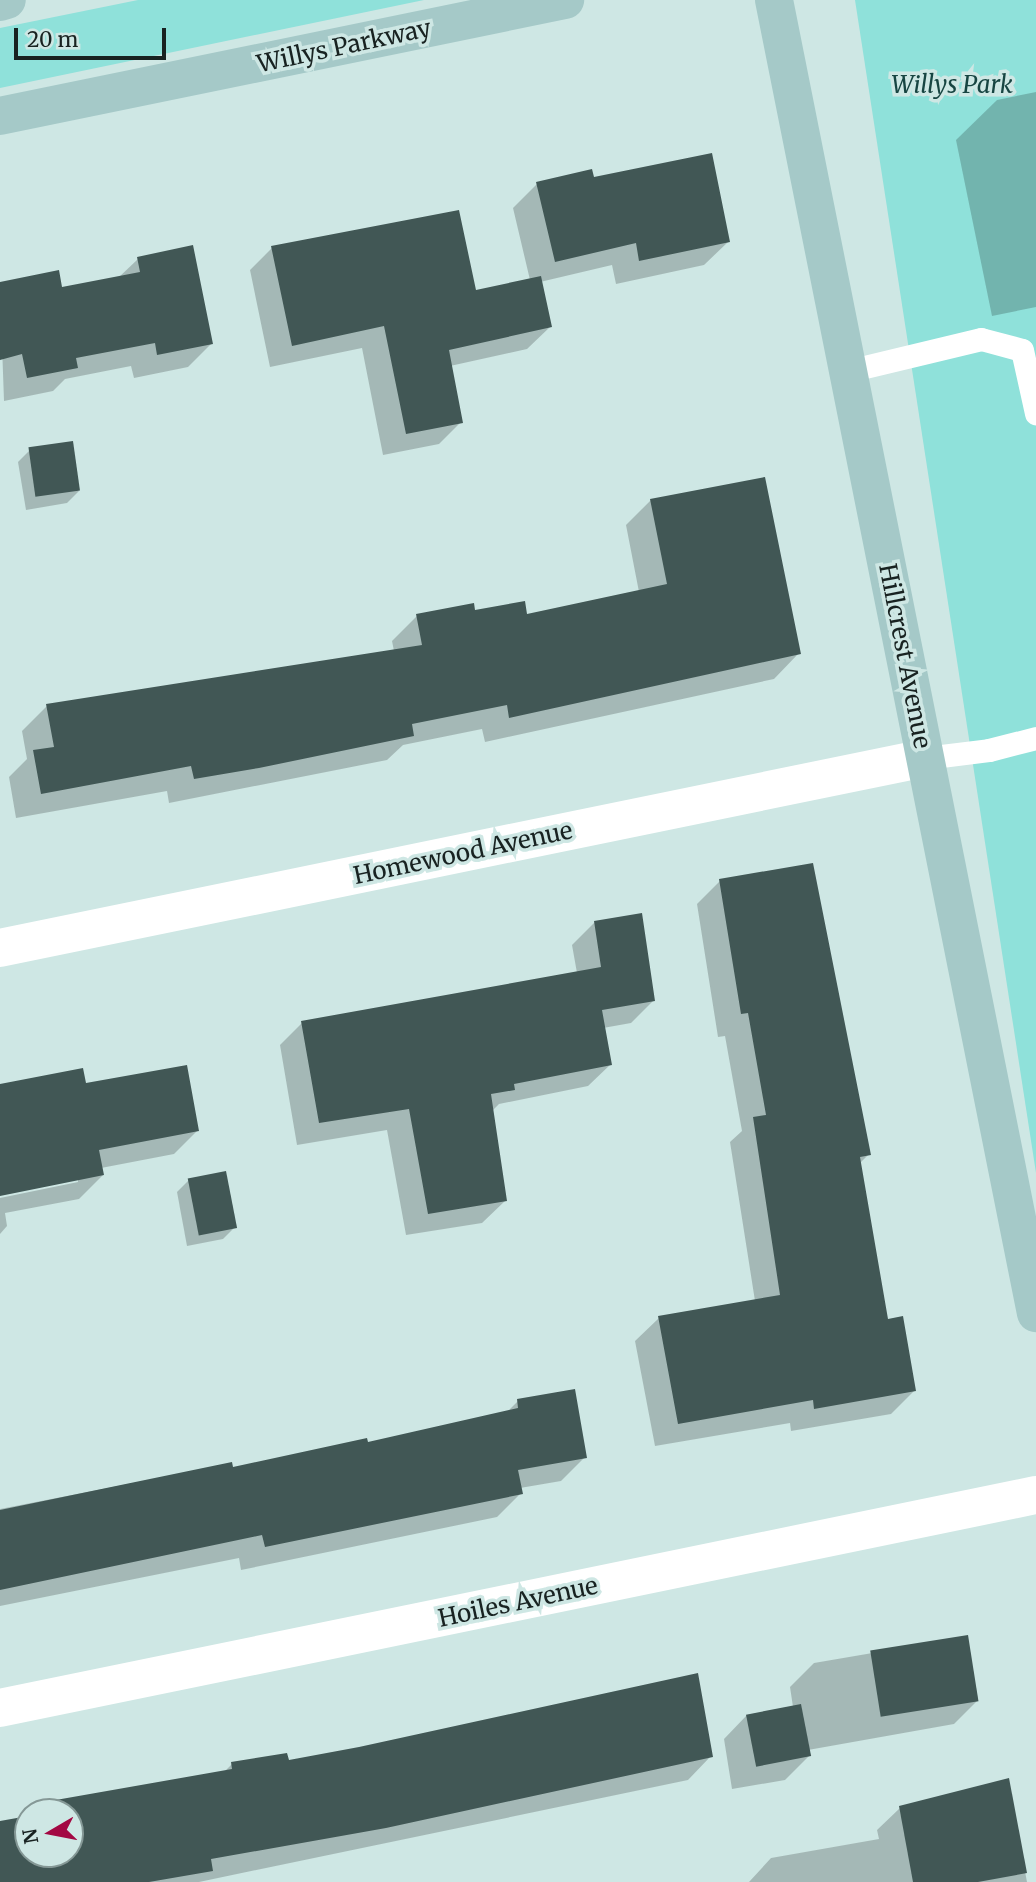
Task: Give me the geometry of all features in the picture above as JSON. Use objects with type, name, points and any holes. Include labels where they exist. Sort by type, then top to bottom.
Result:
[{"type":"street","points":[[0,2],[7,0]]},
{"type":"street","name":"Willys Parkway","points":[[0,116],[565,0]]},
{"type":"street","name":"Hillcrest Avenue","points":[[774,0],[1036,1313]]},
{"type":"street","name":"Homewood Avenue","points":[[0,948],[925,758]]},
{"type":"street","name":"Hoiles Avenue","points":[[0,1708],[1036,1495]]},
{"type":"lane","points":[[848,371],[981,339],[1022,350],[1036,413]]},
{"type":"lane","points":[[925,758],[989,750],[1036,738]]},
{"type":"green space","points":[[138,0],[424,0],[0,88],[0,28]]},
{"type":"green space","name":"Willys Park","points":[[855,0],[1036,0],[1036,1173]]},
{"type":"building","points":[[712,153],[730,242],[639,261],[636,243],[555,262],[536,182],[592,169],[594,177]]},
{"type":"building","points":[[459,210],[476,290],[541,276],[552,327],[449,350],[463,423],[406,434],[384,326],[292,346],[271,246]]},
{"type":"building","points":[[193,245],[213,344],[157,355],[155,343],[76,358],[78,368],[27,378],[22,354],[0,360],[0,282],[59,270],[62,287],[140,272],[137,257]]},
{"type":"building","points":[[73,441],[80,491],[35,497],[28,447]]},
{"type":"building","points":[[765,477],[801,654],[509,718],[507,705],[412,724],[414,736],[259,768],[194,779],[191,766],[41,794],[33,750],[54,747],[46,704],[422,645],[416,614],[474,603],[475,610],[525,601],[527,614],[667,584],[650,499]]},
{"type":"building","points":[[813,863],[871,1155],[860,1157],[888,1319],[903,1316],[916,1391],[814,1409],[813,1400],[678,1424],[658,1316],[780,1295],[753,1117],[766,1115],[748,1013],[741,1014],[719,879]]},
{"type":"building","points":[[642,913],[655,1001],[602,1010],[612,1065],[514,1084],[515,1090],[491,1094],[507,1201],[428,1214],[409,1109],[319,1123],[301,1021],[601,967],[594,921]]},
{"type":"building","points":[[187,1065],[199,1131],[99,1150],[104,1175],[0,1196],[0,1084],[83,1068],[86,1083]]},
{"type":"building","points":[[226,1171],[237,1228],[199,1235],[188,1178]]},
{"type":"building","points":[[575,1389],[587,1458],[518,1470],[523,1494],[265,1547],[262,1535],[0,1590],[0,1510],[232,1462],[233,1467],[367,1438],[368,1442],[518,1408],[517,1399]]},
{"type":"building","points":[[968,1635],[978,1701],[881,1717],[870,1650]]},
{"type":"building","points":[[698,1673],[713,1757],[386,1828],[211,1859],[213,1871],[149,1882],[0,1882],[0,1821],[14,1818],[14,1868],[84,1868],[84,1798],[67,1798],[232,1769],[231,1762],[287,1753],[289,1760]]},
{"type":"building","points":[[801,1704],[811,1756],[756,1767],[746,1715]]},
{"type":"building","points":[[1009,1778],[1027,1873],[978,1882],[913,1882],[899,1806]]}]
